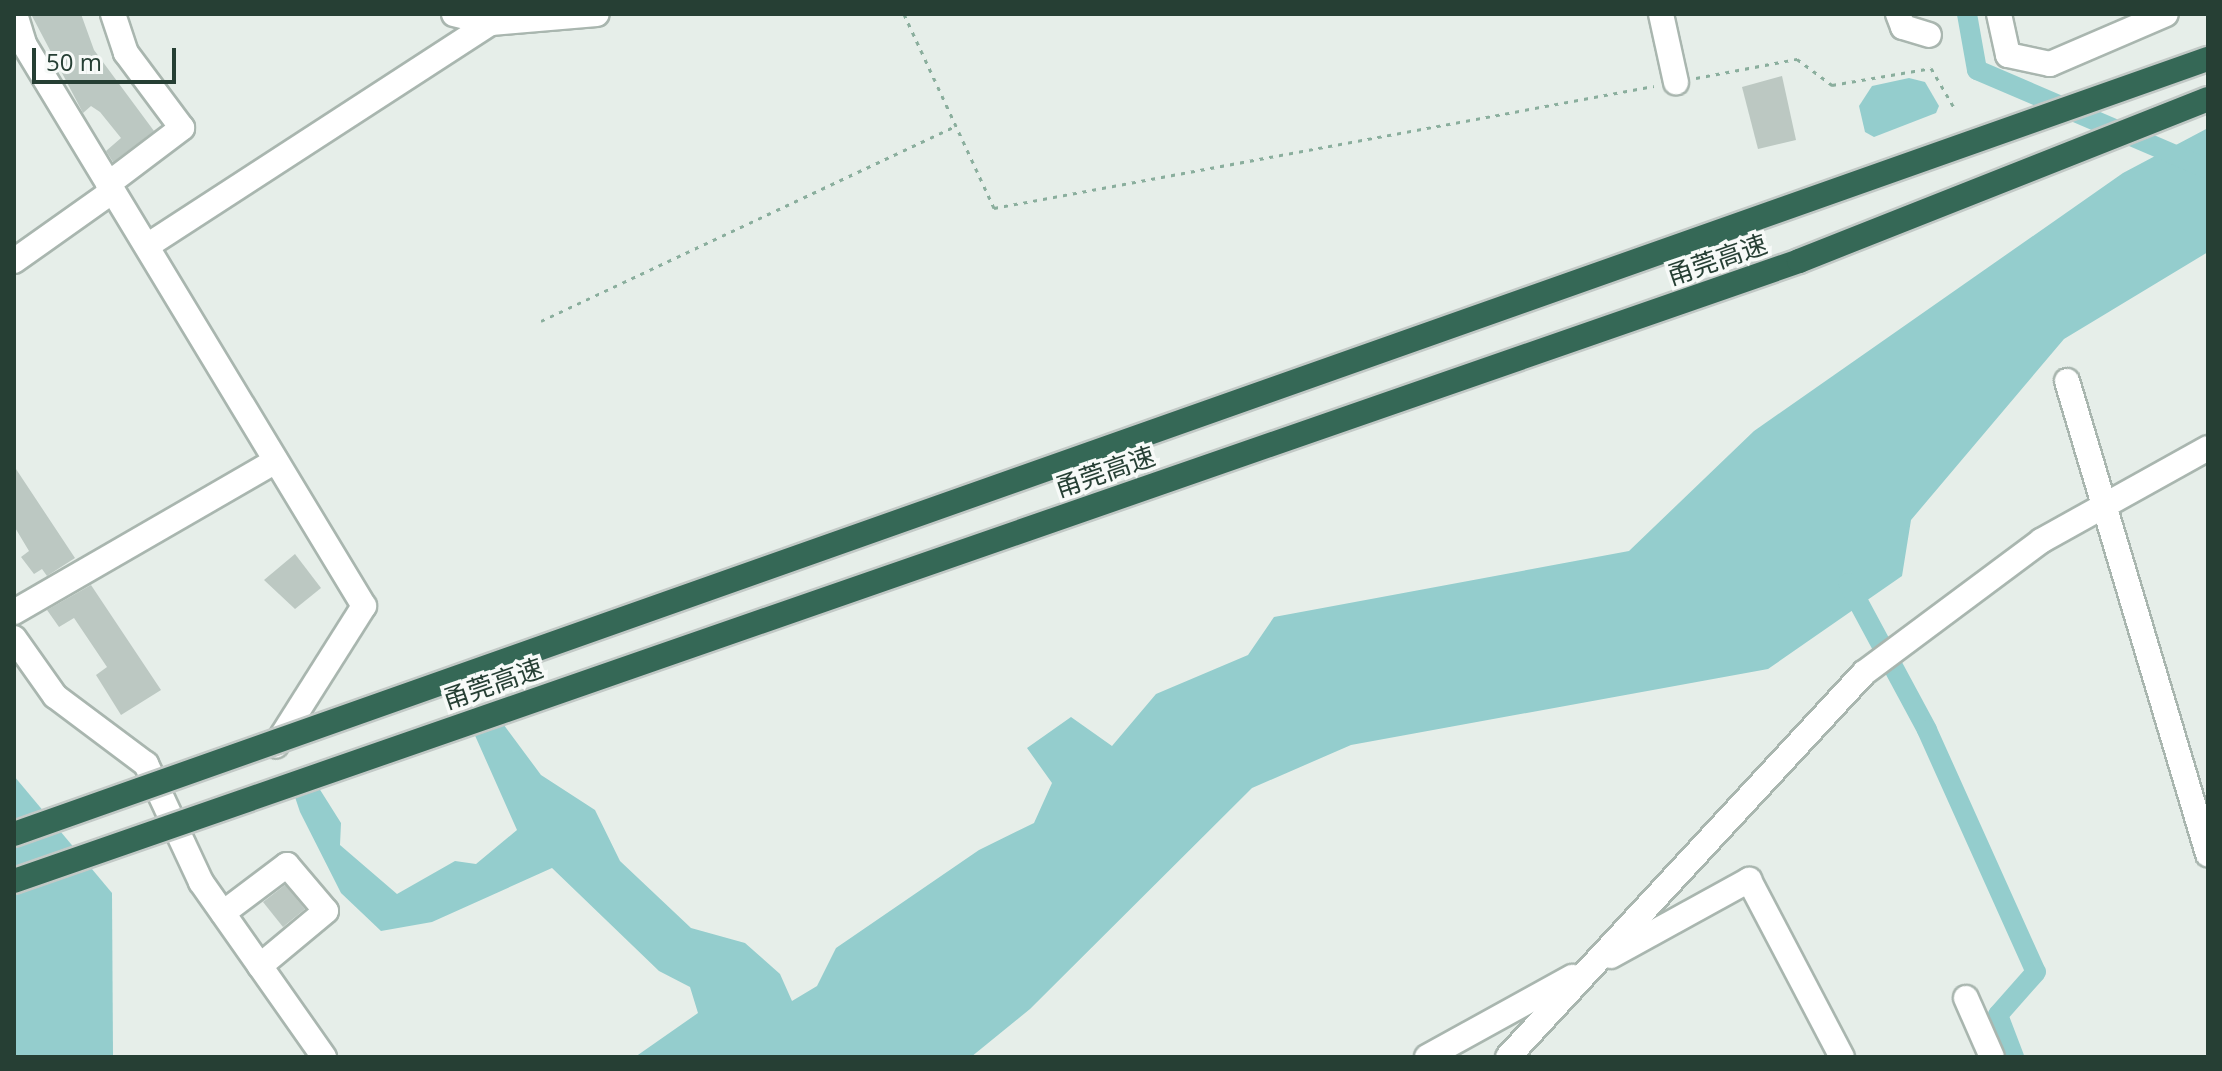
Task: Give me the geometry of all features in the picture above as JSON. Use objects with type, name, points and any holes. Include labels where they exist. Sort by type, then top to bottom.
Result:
[{"type":"highway","name":"甬莞高速","points":[[14,834],[276,745],[2208,59]]},
{"type":"highway","name":"甬莞高速","points":[[14,881],[1799,261],[2208,99]]},
{"type":"street","points":[[15,14],[19,46],[147,246],[364,606],[276,745]]},
{"type":"street","points":[[14,261],[182,128],[126,53],[113,14]]},
{"type":"street","points":[[454,14],[491,23],[597,14]]},
{"type":"street","points":[[1661,14],[1676,82]]},
{"type":"street","points":[[1898,14],[1903,27],[1929,35]]},
{"type":"street","points":[[1999,14],[2008,55],[2050,64],[2132,20],[2166,14]]},
{"type":"street","points":[[147,246],[491,23]]},
{"type":"street","points":[[2067,381],[2208,854]]},
{"type":"street","points":[[1508,1057],[1864,673],[2041,541],[2208,448]]},
{"type":"street","points":[[14,612],[276,461]]},
{"type":"street","points":[[14,638],[55,696],[146,764],[223,913],[324,1057]]},
{"type":"street","points":[[223,913],[287,865],[326,911],[260,966]]},
{"type":"street","points":[[1427,1057],[1749,880],[1842,1057]]},
{"type":"street","points":[[1966,998],[1992,1057]]},
{"type":"path","points":[[904,14],[994,208],[1797,59],[1832,85],[1931,68],[1955,109]]},
{"type":"path","points":[[541,321],[956,126]]},
{"type":"water","points":[[1909,78],[1925,82],[1939,106],[1936,113],[1874,137],[1865,132],[1859,106],[1872,86]]},
{"type":"water","points":[[2208,128],[2208,252],[2064,339],[1911,520],[1902,576],[1768,669],[1351,745],[1252,788],[1030,1009],[971,1057],[635,1057],[698,1013],[690,987],[659,971],[552,868],[432,922],[381,931],[341,893],[300,812],[291,785],[312,777],[341,823],[340,845],[397,894],[455,861],[476,864],[517,830],[469,722],[498,717],[541,775],[595,810],[620,861],[691,928],[745,943],[780,974],[792,1001],[817,986],[836,948],[979,850],[1034,823],[1052,783],[1027,748],[1071,717],[1112,746],[1156,694],[1248,655],[1274,617],[1629,551],[1754,431],[2123,173]]},
{"type":"water","points":[[14,776],[112,893],[113,1057],[14,1057]]},
{"type":"building","points":[[31,14],[81,14],[94,50],[154,131],[113,162],[106,151],[121,138],[100,112],[91,106],[83,113]]},
{"type":"building","points":[[1782,76],[1796,140],[1758,149],[1742,87]]},
{"type":"building","points":[[14,466],[75,558],[47,576],[42,569],[34,574],[21,557],[29,551],[14,526]]},
{"type":"building","points":[[295,554],[321,588],[295,609],[264,580]]},
{"type":"building","points":[[91,585],[161,690],[121,715],[96,675],[107,667],[74,618],[59,627],[47,610]]},
{"type":"building","points":[[285,885],[305,909],[283,927],[263,902]]},
{"type":"waterway","points":[[1967,14],[1977,70],[2208,169]]},
{"type":"waterway","points":[[1848,583],[1927,730],[2036,972],[1998,1015],[2014,1057]]}]
